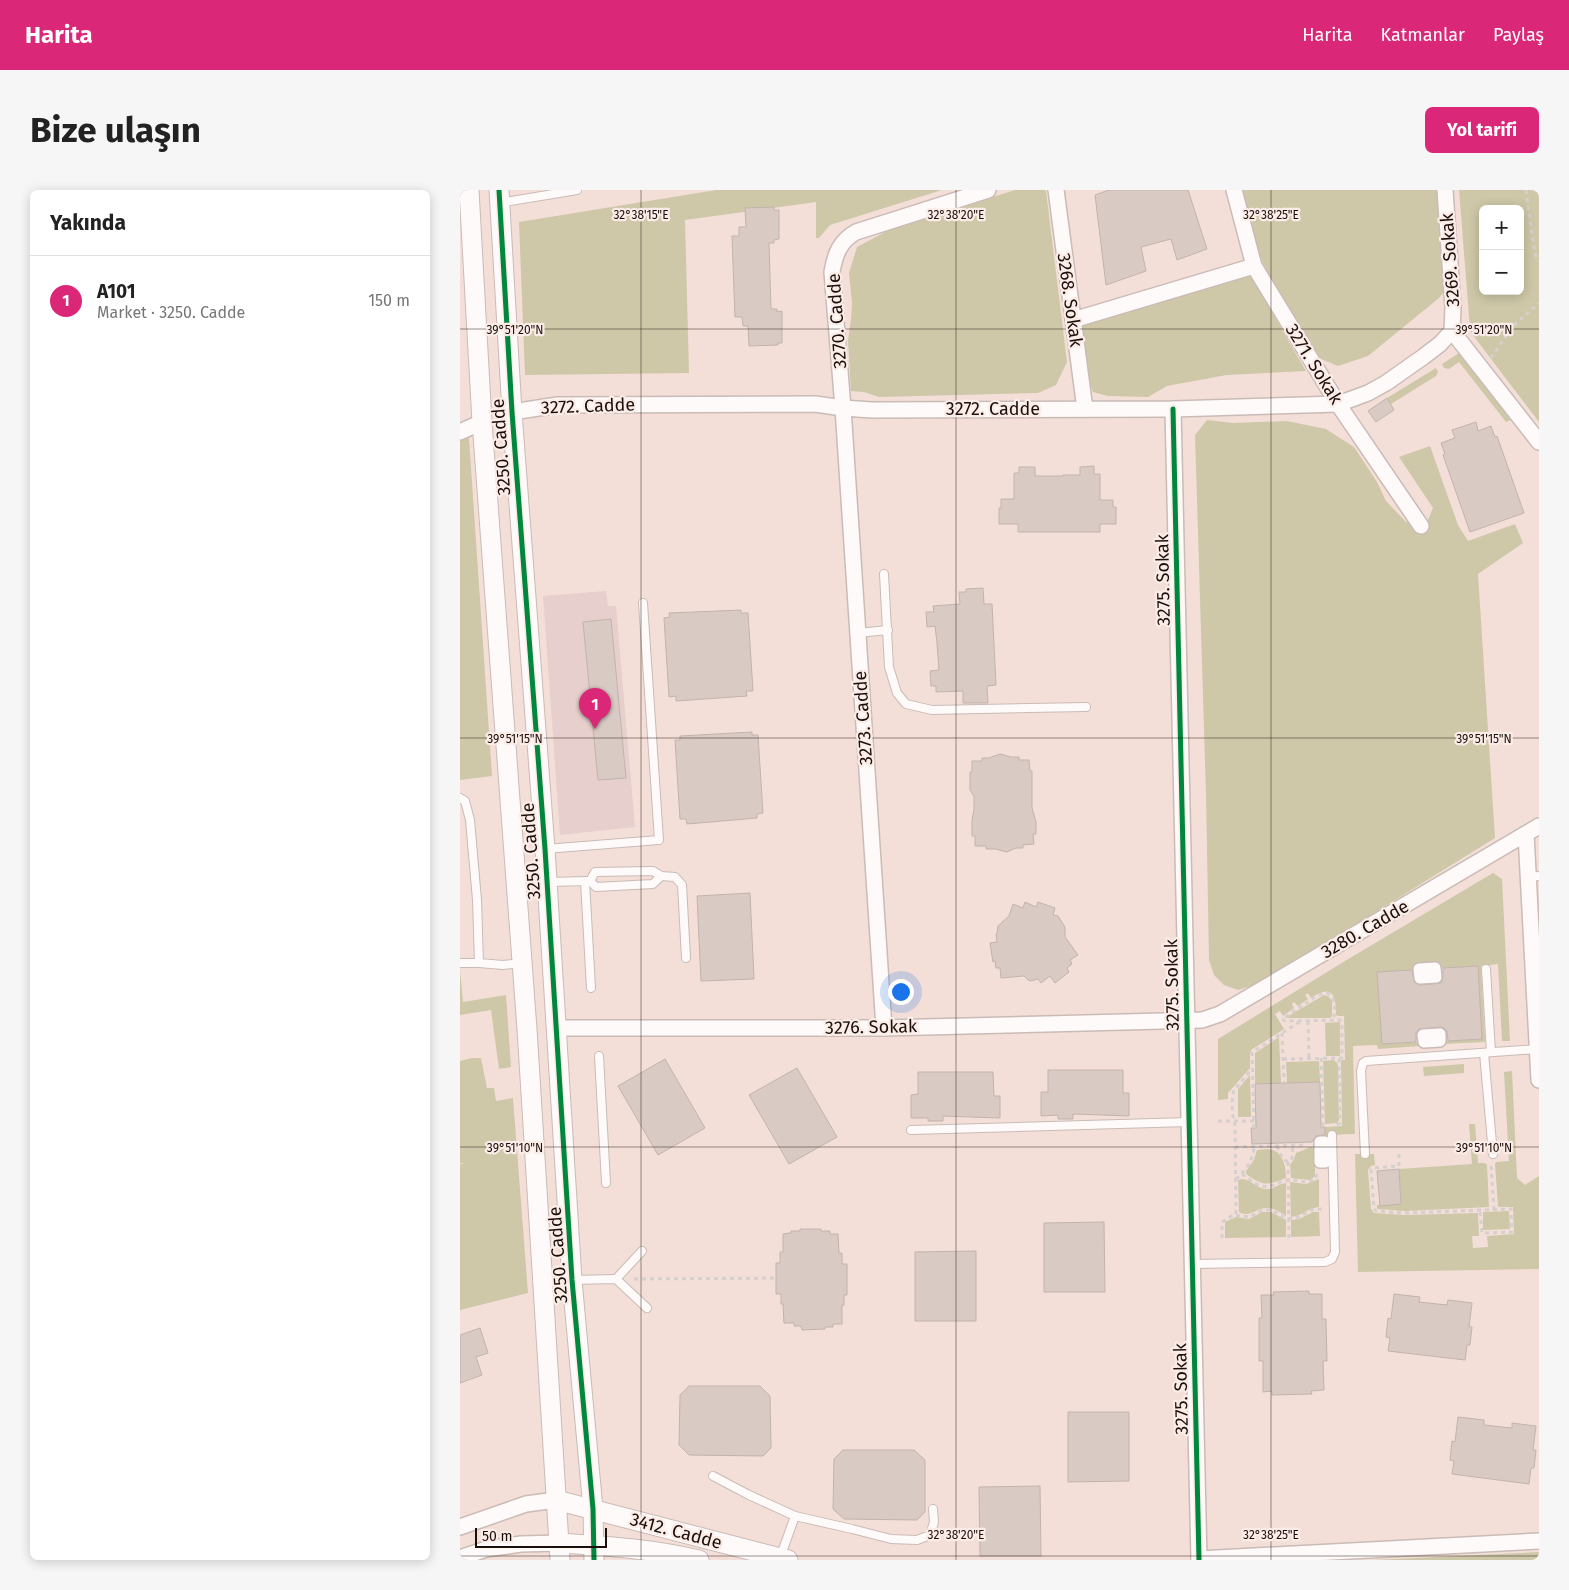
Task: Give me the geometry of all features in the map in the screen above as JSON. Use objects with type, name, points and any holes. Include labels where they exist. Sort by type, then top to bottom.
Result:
[{"type":"street","name":"3250. Cadde","points":[[469,190],[482,422],[527,1029],[560,1551]]},
{"type":"street","name":"3270. Cadde","points":[[843,408],[832,272],[839,248],[846,238],[856,232],[988,190]]},
{"type":"street","name":"3268. Sokak","points":[[1056,190],[1085,409]]},
{"type":"street","name":"3271. Sokak","points":[[1234,190],[1254,266],[1338,404],[1421,526]]},
{"type":"street","name":"3269. Sokak","points":[[1445,190],[1453,308],[1452,331]]},
{"type":"street","name":"3250. Cadde","points":[[499,196],[512,412],[545,849],[572,1280],[593,1509],[594,1553]]},
{"type":"street","points":[[1073,320],[1254,266]]},
{"type":"street","points":[[1452,331],[1539,442]]},
{"type":"street","name":"3272. Cadde","points":[[512,412],[558,405],[814,404],[872,410],[1174,408],[1338,404],[1368,393],[1386,383],[1424,357],[1452,331]]},
{"type":"street","name":"3273. Cadde","points":[[843,408],[884,1028]]},
{"type":"street","name":"3275. Sokak","points":[[1174,408],[1199,1559]]},
{"type":"street","points":[[460,432],[512,412]]},
{"type":"street","points":[[1532,830],[1539,1080]]},
{"type":"street","name":"3280. Cadde","points":[[1187,1021],[1202,1020],[1220,1014],[1532,830]]},
{"type":"street","name":"3276. Sokak","points":[[556,1028],[884,1028],[1187,1021]]},
{"type":"street","points":[[527,1029],[556,1028]]},
{"type":"street","points":[[460,1527],[526,1504],[556,1500]]},
{"type":"street","name":"3412. Cadde","points":[[556,1500],[784,1559]]},
{"type":"street","points":[[1199,1559],[1539,1541]]},
{"type":"street","points":[[460,1558],[486,1549],[521,1544],[560,1551]]},
{"type":"street","name":"3412. Cadde","points":[[560,1551],[676,1554],[699,1560]]},
{"type":"lane","points":[[499,196],[577,190]]},
{"type":"lane","points":[[884,574],[889,667],[897,693],[906,704],[932,710],[1086,707]]},
{"type":"lane","points":[[545,849],[659,840],[643,603]]},
{"type":"lane","points":[[858,632],[888,630]]},
{"type":"lane","points":[[460,798],[465,801],[470,820],[477,900],[478,963]]},
{"type":"lane","points":[[591,988],[588,881],[595,872],[653,871],[661,876],[675,878],[682,885],[686,958]]},
{"type":"lane","points":[[547,882],[588,881],[596,887],[653,884],[661,876]]},
{"type":"lane","points":[[460,962],[504,965],[522,963]]},
{"type":"lane","points":[[1486,969],[1487,1052],[1493,1153]]},
{"type":"lane","points":[[1365,1154],[1361,1071],[1366,1061],[1487,1052],[1538,1056]]},
{"type":"lane","points":[[599,1056],[606,1183]]},
{"type":"lane","points":[[911,1130],[1189,1122]]},
{"type":"lane","points":[[1192,1264],[1326,1262],[1332,1259],[1335,1252],[1332,1135]]},
{"type":"lane","points":[[616,1279],[642,1251]]},
{"type":"lane","points":[[572,1280],[616,1279],[647,1308]]},
{"type":"lane","points":[[713,1476],[795,1516],[890,1539],[917,1540],[930,1535],[934,1522],[933,1509]]},
{"type":"lane","points":[[784,1559],[795,1516]]},
{"type":"path","points":[[1526,190],[1535,254],[1539,260]]},
{"type":"path","points":[[1490,360],[1498,345],[1512,327],[1539,303]]},
{"type":"path","points":[[1283,1059],[1342,1058],[1342,1021],[1285,1021],[1282,1019],[1324,993],[1330,994],[1333,998],[1334,1020]]},
{"type":"path","points":[[1254,1128],[1252,1055],[1254,1050],[1302,1020]]},
{"type":"path","points":[[1308,1020],[1309,1059]]},
{"type":"path","points":[[1282,1033],[1284,1083]]},
{"type":"path","points":[[1321,1058],[1323,1126],[1338,1125],[1340,1123],[1339,1058]]},
{"type":"path","points":[[1236,1214],[1233,1092],[1252,1069]]},
{"type":"path","points":[[1218,1121],[1255,1121]]},
{"type":"path","points":[[1235,1147],[1316,1144]]},
{"type":"path","points":[[1235,1180],[1242,1174],[1251,1160],[1254,1145]]},
{"type":"path","points":[[1277,1146],[1283,1159],[1288,1162]]},
{"type":"path","points":[[1289,1240],[1288,1162],[1292,1158],[1294,1146]]},
{"type":"path","points":[[1493,1153],[1490,1154],[1494,1210]]},
{"type":"path","points":[[1399,1154],[1398,1166],[1373,1168],[1371,1170],[1374,1209],[1376,1211],[1404,1213],[1511,1209],[1512,1232],[1482,1233],[1480,1211]]},
{"type":"path","points":[[1242,1174],[1265,1187],[1288,1180],[1312,1181],[1316,1178],[1316,1166]]},
{"type":"path","points":[[1222,1238],[1222,1222],[1236,1214],[1247,1217],[1268,1210],[1288,1219],[1299,1217],[1311,1210],[1322,1210]]},
{"type":"path","points":[[616,1279],[776,1278]]},
{"type":"shaded area","points":[[716,190],[942,190],[830,225],[819,238],[816,238],[816,202],[685,220],[689,373],[525,375],[519,222]]},
{"type":"shaded area","points":[[1015,190],[1046,191],[1067,362],[1056,385],[1038,393],[879,397],[864,392],[851,391],[848,341],[852,303],[849,273],[857,247],[889,230]]},
{"type":"shaded area","points":[[1242,190],[1439,190],[1446,285],[1444,292],[1368,356],[1338,366],[1321,359],[1267,273],[1259,253]]},
{"type":"shaded area","points":[[1459,190],[1539,190],[1539,422],[1470,329]]},
{"type":"shaded area","points":[[1250,275],[1306,371],[1227,375],[1167,386],[1148,397],[1108,396],[1093,392],[1088,378],[1082,325]]},
{"type":"shaded area","points":[[1459,353],[1511,420],[1506,422],[1459,362],[1449,369],[1444,368],[1442,364]]},
{"type":"shaded area","points":[[1436,368],[1438,372],[1436,376],[1391,404],[1387,398]]},
{"type":"shaded area","points":[[1207,420],[1233,423],[1287,421],[1326,429],[1354,447],[1377,482],[1386,501],[1406,522],[1421,526],[1427,522],[1433,508],[1399,457],[1430,446],[1458,525],[1468,541],[1515,524],[1523,543],[1478,574],[1495,838],[1261,983],[1238,990],[1224,985],[1214,975],[1209,960],[1195,435]]},
{"type":"shaded area","points":[[469,438],[492,776],[460,780],[460,441]]},
{"type":"shaded area","points":[[606,591],[608,606],[616,606],[635,827],[560,835],[543,596]]},
{"type":"shaded area","points":[[1493,873],[1502,879],[1510,1041],[1502,1041],[1498,964],[1481,966],[1485,1042],[1443,1044],[1440,1041],[1482,1039],[1478,966],[1378,972],[1382,1044],[1424,1042],[1421,1046],[1378,1049],[1377,1045],[1353,1046],[1355,1134],[1325,1135],[1325,1127],[1342,1126],[1341,1060],[1345,1060],[1344,1016],[1336,1015],[1334,997],[1328,992],[1311,998],[1308,993],[1305,995],[1308,999],[1298,1006],[1294,1002],[1292,1004],[1294,1008],[1283,1016],[1280,1011],[1275,1014],[1284,1029],[1251,1050],[1250,1068],[1228,1093],[1228,1099],[1218,1100],[1218,1039]]},
{"type":"shaded area","points":[[460,970],[463,1002],[506,995],[511,1067],[499,1069],[491,1010],[460,1015]]},
{"type":"shaded area","points":[[1324,995],[1328,996],[1332,1001],[1332,1016],[1330,1018],[1285,1018]]},
{"type":"shaded area","points":[[1340,1022],[1340,1056],[1326,1056],[1325,1023]]},
{"type":"shaded area","points":[[1279,1037],[1281,1083],[1255,1084],[1255,1053]]},
{"type":"shaded area","points":[[481,1058],[487,1088],[494,1088],[496,1101],[513,1098],[528,1293],[460,1310],[460,1164],[465,1163],[460,1163],[460,1061]]},
{"type":"shaded area","points":[[1334,1060],[1338,1064],[1339,1120],[1337,1123],[1325,1124],[1323,1061]]},
{"type":"shaded area","points":[[1319,1061],[1320,1082],[1287,1083],[1286,1062]]},
{"type":"shaded area","points":[[1464,1064],[1464,1073],[1424,1076],[1423,1067]]},
{"type":"shaded area","points":[[1512,1071],[1517,1178],[1525,1185],[1539,1176],[1539,1269],[1358,1272],[1355,1154],[1374,1154],[1375,1165],[1371,1166],[1368,1170],[1371,1209],[1374,1213],[1405,1215],[1478,1213],[1479,1236],[1472,1236],[1473,1248],[1488,1247],[1487,1236],[1514,1234],[1513,1207],[1498,1206],[1495,1164],[1496,1162],[1509,1161],[1504,1072]]},
{"type":"shaded area","points":[[1250,1075],[1251,1117],[1238,1117],[1238,1089]]},
{"type":"shaded area","points":[[1469,1124],[1475,1124],[1478,1163],[1485,1163],[1487,1165],[1489,1207],[1405,1211],[1377,1209],[1377,1205],[1401,1204],[1399,1169],[1472,1164]]},
{"type":"shaded area","points":[[1311,1147],[1315,1149],[1315,1176],[1310,1180],[1291,1178],[1290,1165],[1296,1153]]},
{"type":"shaded area","points":[[1257,1150],[1271,1150],[1278,1153],[1284,1163],[1286,1178],[1269,1183],[1261,1183],[1246,1174]]},
{"type":"shaded area","points":[[1242,1179],[1265,1189],[1271,1189],[1286,1183],[1286,1216],[1270,1208],[1263,1208],[1246,1214],[1239,1212],[1238,1180]]},
{"type":"shaded area","points":[[1319,1179],[1319,1207],[1291,1217],[1290,1182],[1306,1184]]},
{"type":"shaded area","points":[[1509,1211],[1510,1229],[1483,1230],[1483,1212]]},
{"type":"shaded area","points":[[1262,1212],[1271,1212],[1286,1220],[1286,1237],[1225,1238],[1225,1222],[1236,1217],[1249,1219]]},
{"type":"shaded area","points":[[1313,1212],[1319,1212],[1320,1236],[1291,1237],[1291,1220],[1299,1219]]},
{"type":"shaded area","points":[[1539,1552],[1539,1560],[1373,1560]]},
{"type":"building","points":[[1109,190],[1188,190],[1207,249],[1177,260],[1171,239],[1141,247],[1146,271],[1106,285],[1095,195]]},
{"type":"building","points":[[774,207],[774,210],[779,210],[779,239],[774,240],[774,243],[769,243],[771,309],[777,309],[777,312],[782,311],[782,343],[778,343],[778,345],[749,346],[748,326],[743,326],[742,317],[735,317],[732,236],[739,236],[739,227],[746,227],[745,208]]},
{"type":"building","points":[[1387,398],[1394,410],[1376,422],[1368,411]]},
{"type":"building","points":[[1476,422],[1478,431],[1491,426],[1495,437],[1497,436],[1524,513],[1470,532],[1443,455],[1445,454],[1441,443],[1455,438],[1452,430]]},
{"type":"building","points":[[1094,466],[1094,474],[1100,474],[1100,500],[1113,500],[1113,507],[1116,507],[1116,524],[1100,524],[1100,532],[1018,532],[1018,524],[999,524],[1001,499],[1014,499],[1014,473],[1019,473],[1019,467],[1035,467],[1035,476],[1063,476],[1080,475],[1080,467]]},
{"type":"building","points":[[983,588],[984,604],[992,604],[996,685],[987,686],[988,703],[963,703],[963,691],[936,692],[936,686],[931,686],[930,671],[939,670],[935,626],[927,627],[926,612],[934,612],[933,606],[960,604],[959,592],[966,592],[966,589]]},
{"type":"building","points":[[741,610],[741,613],[748,613],[753,691],[746,691],[747,696],[676,701],[676,696],[669,697],[664,618],[670,617],[669,613]]},
{"type":"building","points":[[611,619],[626,778],[598,780],[583,622]]},
{"type":"building","points":[[752,732],[752,735],[758,735],[763,813],[757,814],[757,818],[687,824],[686,819],[680,819],[675,740],[680,740],[680,736]]},
{"type":"building","points":[[1000,754],[1019,757],[1019,760],[1029,760],[1030,771],[1032,771],[1032,808],[1036,822],[1036,834],[1033,834],[1034,844],[1023,845],[1023,848],[1016,848],[1007,852],[986,849],[986,846],[975,846],[975,836],[972,836],[974,796],[970,790],[970,772],[972,772],[972,761],[982,761],[982,758],[989,758]]},
{"type":"building","points":[[750,893],[754,979],[701,981],[697,896]]},
{"type":"building","points":[[1025,902],[1036,907],[1038,902],[1055,908],[1053,915],[1058,916],[1065,927],[1065,937],[1078,955],[1070,960],[1072,964],[1067,968],[1069,972],[1055,983],[1050,976],[1041,983],[1038,979],[1031,981],[1024,976],[1001,978],[1000,968],[996,968],[995,961],[993,962],[990,943],[997,942],[998,926],[1009,916],[1013,904],[1023,908]]},
{"type":"building","points":[[1478,966],[1482,1039],[1448,1041],[1447,1031],[1440,1027],[1419,1029],[1416,1033],[1416,1042],[1382,1044],[1377,972],[1412,970],[1414,982],[1420,985],[1441,983],[1443,968]]},
{"type":"building","points":[[665,1059],[705,1128],[658,1155],[618,1086]]},
{"type":"building","points":[[797,1068],[837,1137],[789,1164],[749,1095]]},
{"type":"building","points":[[1048,1070],[1123,1070],[1123,1093],[1129,1093],[1129,1116],[1073,1114],[1073,1119],[1058,1119],[1058,1115],[1041,1116],[1041,1092],[1048,1092]]},
{"type":"building","points":[[918,1072],[993,1072],[994,1096],[1000,1096],[1000,1118],[943,1116],[943,1121],[928,1121],[928,1118],[911,1118],[911,1095],[918,1094]]},
{"type":"building","points":[[1320,1082],[1321,1127],[1325,1127],[1325,1135],[1316,1136],[1312,1142],[1252,1144],[1251,1128],[1256,1128],[1255,1084]]},
{"type":"building","points":[[1399,1169],[1401,1204],[1380,1206],[1377,1171]]},
{"type":"building","points":[[1104,1222],[1105,1292],[1044,1292],[1044,1223]]},
{"type":"building","points":[[800,1229],[821,1229],[821,1231],[830,1231],[830,1234],[838,1234],[839,1253],[842,1253],[842,1264],[847,1264],[847,1295],[844,1295],[844,1305],[842,1305],[842,1324],[833,1324],[833,1327],[825,1327],[825,1329],[802,1330],[801,1326],[794,1326],[794,1323],[784,1323],[781,1294],[776,1294],[776,1263],[780,1263],[780,1252],[783,1252],[783,1234],[791,1233],[791,1231],[800,1231]]},
{"type":"building","points":[[976,1251],[976,1321],[915,1321],[915,1252]]},
{"type":"building","points":[[1309,1291],[1309,1294],[1322,1294],[1322,1319],[1326,1319],[1327,1361],[1323,1361],[1324,1390],[1311,1391],[1312,1394],[1272,1395],[1272,1391],[1263,1392],[1263,1361],[1259,1361],[1259,1318],[1262,1318],[1261,1295],[1274,1295],[1273,1292]]},
{"type":"building","points":[[1394,1294],[1420,1297],[1419,1302],[1447,1305],[1448,1300],[1472,1303],[1469,1327],[1472,1327],[1470,1345],[1467,1345],[1465,1360],[1388,1351],[1390,1338],[1386,1337],[1388,1318],[1391,1319]]},
{"type":"building","points":[[480,1328],[488,1353],[476,1357],[482,1375],[460,1383],[460,1335]]},
{"type":"building","points":[[689,1386],[760,1386],[770,1396],[771,1448],[763,1456],[689,1455],[679,1445],[680,1395]]},
{"type":"building","points":[[1068,1412],[1129,1412],[1129,1481],[1068,1482]]},
{"type":"building","points":[[1458,1417],[1484,1420],[1484,1425],[1512,1428],[1512,1423],[1536,1426],[1533,1450],[1536,1450],[1534,1468],[1531,1468],[1529,1484],[1452,1474],[1454,1461],[1450,1460],[1452,1441],[1455,1442]]},
{"type":"building","points":[[843,1450],[914,1450],[925,1460],[925,1512],[917,1520],[844,1519],[833,1509],[834,1459]]},
{"type":"building","points":[[1040,1486],[1041,1556],[980,1556],[979,1487]]},
{"type":"cycle path","points":[[499,190],[512,412],[545,849],[572,1280],[593,1509],[594,1560]]},
{"type":"cycle path","points":[[1173,409],[1199,1560]]},
{"type":"place","name":"A101","points":[[595,729]]}]
